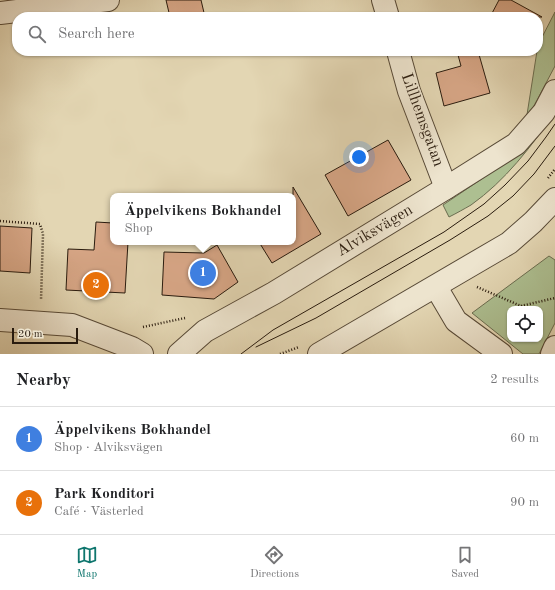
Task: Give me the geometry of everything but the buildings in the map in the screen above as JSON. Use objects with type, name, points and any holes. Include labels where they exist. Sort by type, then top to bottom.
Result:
[{"type":"street","points":[[0,13],[108,0]]},
{"type":"street","points":[[383,0],[387,12]]},
{"type":"street","name":"Lillhemsgatan","points":[[399,56],[409,91],[446,188]]},
{"type":"street","name":"Alviksvägen","points":[[179,354],[205,331],[274,293],[516,144],[544,112],[555,91]]},
{"type":"street","points":[[319,354],[509,243],[533,222],[555,199]]},
{"type":"street","points":[[436,287],[456,321],[501,354]]},
{"type":"street","points":[[0,320],[72,325],[132,348],[142,354]]},
{"type":"street","points":[[552,354],[555,347]]},
{"type":"path","points":[[0,221],[40,224],[43,234],[41,286],[42,323]]},
{"type":"path","points":[[475,286],[518,306]]},
{"type":"path","points":[[529,306],[555,298]]},
{"type":"path","points":[[143,327],[187,318]]},
{"type":"green space","points":[[555,12],[555,66],[526,121],[536,56],[543,56],[543,35]]},
{"type":"green space","points":[[555,112],[537,138],[495,185],[471,205],[449,217],[443,205],[489,174]]},
{"type":"green space","points":[[549,256],[555,260],[555,323],[539,354],[523,354],[508,342],[543,342],[543,306],[507,306],[507,341],[472,313]]},
{"type":"tram line","points":[[241,354],[273,330],[444,232],[484,204],[528,161],[555,124]]},
{"type":"tram line","points":[[256,347],[316,318],[450,240],[488,216],[513,196],[534,174],[555,146]]},
{"type":"place","name":"Äppelvikens Bokhandel","points":[[203,273]]},
{"type":"place","name":"Park Konditori","points":[[96,285]]}]
